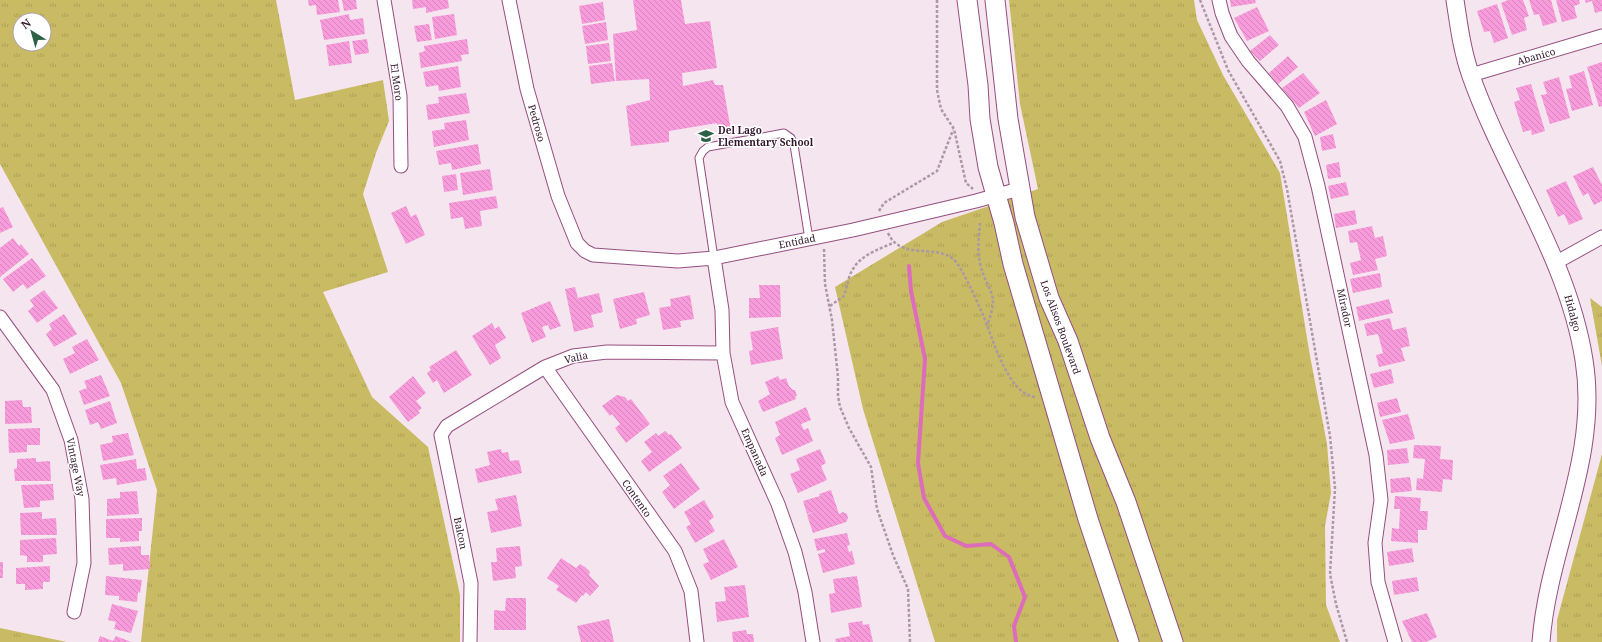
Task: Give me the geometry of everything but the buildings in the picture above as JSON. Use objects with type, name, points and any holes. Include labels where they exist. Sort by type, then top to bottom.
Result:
[{"type":"main road","points":[[967,0],[978,86],[980,119],[988,167],[995,196],[1004,223],[1013,264],[1088,519],[1129,642]]},
{"type":"main road","name":"Los Alisos Boulevard","points":[[994,0],[1008,119],[1025,217],[1049,298],[1068,341],[1100,438],[1126,502],[1173,642]]},
{"type":"street","name":"El Moro","points":[[384,0],[400,96],[401,166]]},
{"type":"street","name":"Pedroso","points":[[509,0],[535,118],[558,196],[577,243]]},
{"type":"street","name":"Mirador","points":[[1219,0],[1222,13],[1231,36],[1248,61],[1287,106],[1305,137],[1307,144],[1318,186],[1376,455],[1380,500],[1375,543],[1378,582],[1395,642]]},
{"type":"street","name":"Hidalgo","points":[[1455,0],[1460,36],[1471,75],[1510,167],[1567,289],[1585,361],[1587,405],[1586,435],[1580,471],[1548,594],[1541,642]]},
{"type":"street","name":"Abanico","points":[[1471,75],[1602,36]]},
{"type":"street","name":"Entidad","points":[[577,243],[593,256],[678,261],[714,258],[809,239],[995,196],[1019,189]]},
{"type":"street","points":[[1555,263],[1602,237]]},
{"type":"street","name":"Empanada","points":[[714,258],[722,310],[723,353],[732,402],[778,504],[795,552],[805,592],[813,642]]},
{"type":"street","name":"Vintage Way","points":[[0,317],[53,390],[71,440],[82,499],[84,563],[74,612]]},
{"type":"street","name":"Valia","points":[[447,426],[545,367],[573,356],[607,352],[723,353]]},
{"type":"street","name":"Contento","points":[[545,367],[675,551],[692,591],[697,642]]},
{"type":"street","name":"Balcon","points":[[447,426],[441,436],[471,583],[470,642]]},
{"type":"lane","points":[[714,258],[699,158],[703,151],[708,147],[784,134],[790,138],[794,145],[809,239]]},
{"type":"path","points":[[937,0],[937,90],[941,109],[954,129],[966,183],[974,190]]},
{"type":"path","points":[[1200,0],[1228,70],[1280,161],[1287,189],[1330,436],[1335,488],[1330,574],[1336,604],[1347,642]]},
{"type":"path","points":[[879,213],[884,202],[937,171],[954,129]]},
{"type":"path","points":[[980,223],[978,254],[980,264],[993,297],[994,307],[987,325]]},
{"type":"path","points":[[888,233],[893,243],[903,249],[933,251],[953,259],[958,265],[987,325],[994,347],[1013,379],[1020,389],[1030,396],[1036,397]]},
{"type":"path","points":[[822,236],[825,255],[826,291],[830,306],[840,407],[857,444],[871,467],[877,509],[893,555],[908,589],[910,642]]},
{"type":"path","points":[[830,306],[844,296],[852,270],[858,262],[878,249],[893,243]]},
{"type":"green space","points":[[0,0],[276,0],[295,100],[383,80],[389,121],[376,153],[363,194],[388,272],[323,292],[372,397],[428,447],[460,595],[460,642],[141,642],[157,490],[121,383],[0,164]]},
{"type":"green space","points":[[1009,0],[1194,0],[1197,20],[1223,75],[1280,173],[1310,356],[1327,444],[1331,493],[1325,526],[1326,605],[1340,642],[935,642],[863,409],[835,287],[942,222],[1038,189],[1020,104]]},
{"type":"green space","points":[[1590,298],[1602,307],[1602,366]]},
{"type":"green space","points":[[1602,454],[1602,642],[1557,642],[1557,620]]},
{"type":"green space","points":[[0,628],[67,642],[0,642]]},
{"type":"waterway","points":[[909,266],[911,291],[925,359],[918,463],[924,498],[945,536],[966,546],[991,544],[1009,557],[1025,597],[1014,626],[1016,642]]},
{"type":"place","name":"Del Lago Elementary School","points":[[706,136]]}]
